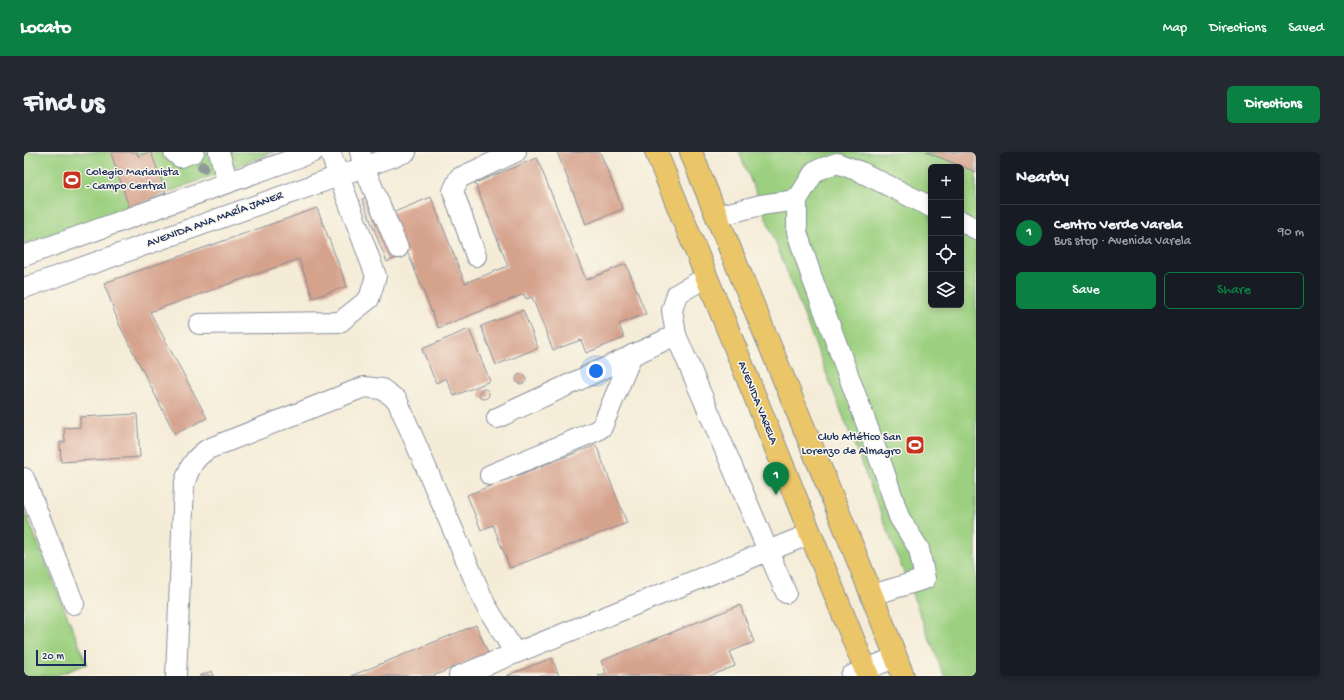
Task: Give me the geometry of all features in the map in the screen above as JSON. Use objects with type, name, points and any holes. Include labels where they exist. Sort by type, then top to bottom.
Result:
[{"type":"main road","name":"AVENIDA VARELA","points":[[656,152],[810,534],[862,674]]},
{"type":"main road","points":[[691,152],[790,391],[900,666]]},
{"type":"main road","points":[[757,404],[790,391]]},
{"type":"street","points":[[174,152],[180,157],[194,152]]},
{"type":"street","points":[[219,152],[228,183]]},
{"type":"street","points":[[24,256],[313,152]]},
{"type":"street","points":[[199,324],[340,322],[369,299],[376,276],[330,152]]},
{"type":"street","name":"AVENIDA ANA MARÍA JANER","points":[[24,288],[339,176],[362,160],[406,152]]},
{"type":"street","points":[[476,256],[453,191],[459,178],[516,152]]},
{"type":"street","points":[[362,160],[398,248]]},
{"type":"street","points":[[872,595],[925,579],[919,549],[899,517],[884,471],[811,275],[797,232],[797,200],[815,171],[837,163],[861,172],[928,206]]},
{"type":"street","points":[[717,216],[761,205],[797,200]]},
{"type":"street","points":[[138,215],[132,222],[129,230],[129,236],[133,242],[140,247]]},
{"type":"street","points":[[964,223],[976,229]]},
{"type":"street","points":[[707,277],[677,294],[672,310],[676,335],[786,593]]},
{"type":"street","points":[[497,418],[676,335]]},
{"type":"street","points":[[490,475],[596,431],[602,427],[632,355]]},
{"type":"street","points":[[176,676],[184,485],[188,470],[198,456],[208,449],[364,387],[382,389],[397,400],[485,604],[515,653]]},
{"type":"street","points":[[24,478],[74,604]]},
{"type":"street","points":[[460,676],[810,534]]},
{"type":"street","points":[[862,674],[900,666]]},
{"type":"green space","name":"Colegio Marianista - Campo Central","points":[[24,152],[274,152],[129,207],[24,244]]},
{"type":"green space","name":"Club Atlético San Lorenzo de Almagro","points":[[739,152],[976,152],[976,676],[944,676]]},
{"type":"green space","points":[[24,509],[87,664],[55,676],[24,676]]},
{"type":"building","points":[[137,152],[138,156],[151,152],[166,193],[129,207],[111,153]]},
{"type":"building","points":[[557,152],[600,152],[623,209],[586,224]]},
{"type":"building","points":[[926,152],[976,152],[976,172],[964,167],[964,164],[956,164]]},
{"type":"building","points":[[537,158],[586,280],[626,264],[646,314],[619,324],[624,338],[586,353],[581,340],[553,350],[532,297],[526,299],[524,294],[438,328],[408,253],[387,262],[362,199],[383,191],[392,213],[431,197],[465,283],[508,266],[475,183]]},
{"type":"building","points":[[317,208],[347,286],[313,298],[299,259],[150,312],[207,418],[175,434],[119,324],[104,283]]},
{"type":"building","points":[[523,310],[538,348],[496,365],[481,326]]},
{"type":"building","points":[[469,329],[490,381],[454,396],[446,378],[436,383],[422,349]]},
{"type":"building","points":[[519,374],[523,374],[525,375],[525,383],[519,384],[516,381],[516,377]]},
{"type":"building","points":[[482,389],[486,389],[488,390],[488,398],[482,399],[479,396],[479,392]]},
{"type":"building","points":[[137,414],[140,457],[61,462],[60,442],[65,442],[64,428],[80,427],[80,417]]},
{"type":"building","points":[[596,445],[627,523],[510,568],[493,525],[481,530],[467,495]]},
{"type":"building","points":[[740,605],[754,642],[730,652],[735,666],[710,676],[598,676],[606,673],[601,661]]},
{"type":"building","points":[[476,625],[488,653],[433,676],[351,676]]},
{"type":"building","points":[[552,658],[559,676],[506,676]]},
{"type":"building","points":[[212,671],[214,676],[199,676]]},
{"type":"place","name":"Colegio Marianista - Campo Central","points":[[72,180]]},
{"type":"place","name":"Club Atlético San Lorenzo de Almagro","points":[[915,445]]},
{"type":"place","name":"Centro Verde Varela","points":[[776,495]]}]
